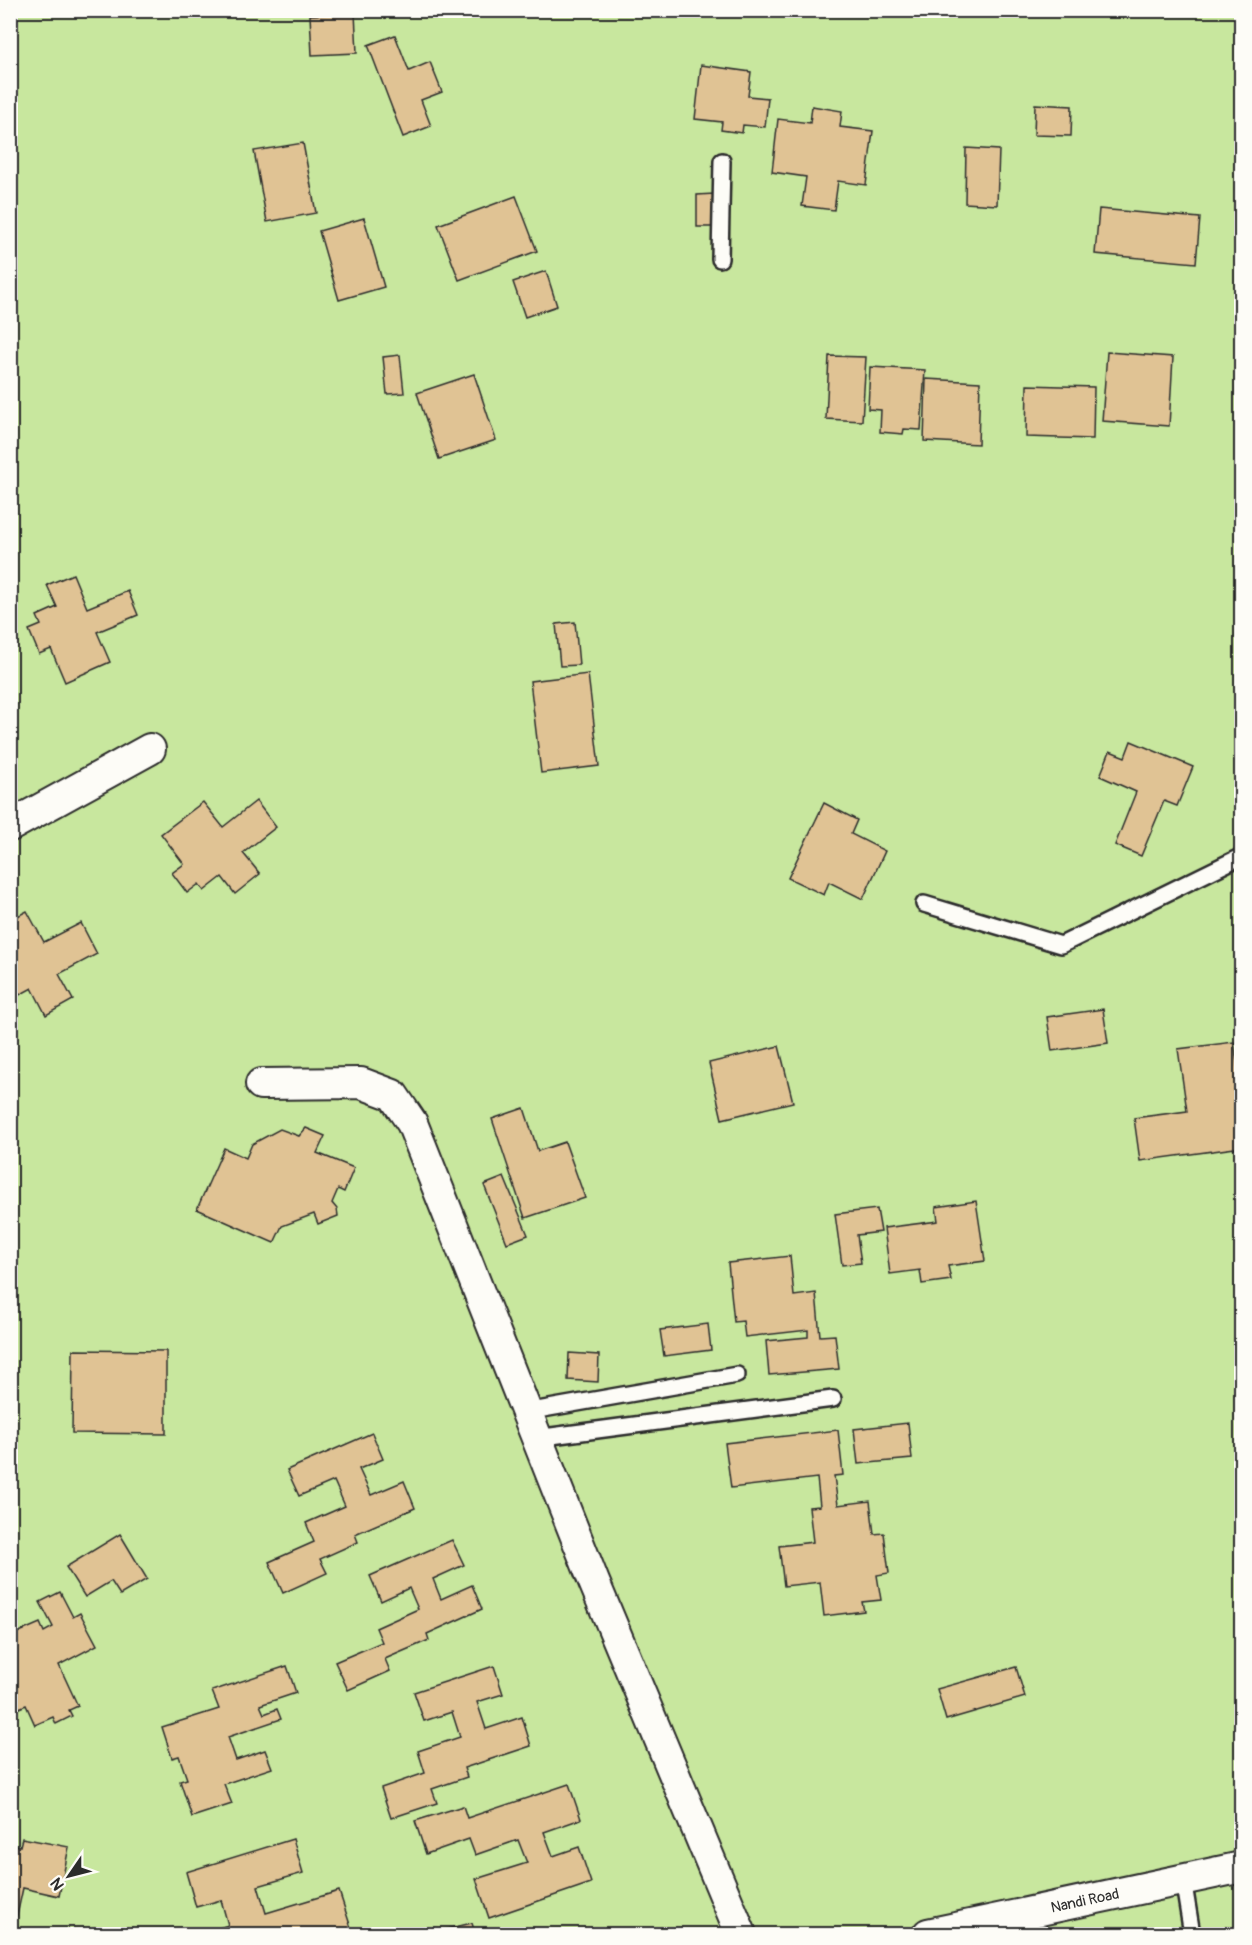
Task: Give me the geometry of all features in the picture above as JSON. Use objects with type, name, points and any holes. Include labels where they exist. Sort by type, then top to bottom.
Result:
[{"type":"street","points":[[10,826],[150,749]]},
{"type":"street","points":[[261,1084],[361,1083],[393,1095],[412,1123],[594,1582],[741,1935]]},
{"type":"street","name":"Nandi Road","points":[[928,1935],[1242,1867]]},
{"type":"lane","points":[[720,259],[722,161]]},
{"type":"lane","points":[[924,904],[1061,945],[1242,856]]},
{"type":"lane","points":[[531,1425],[737,1375]]},
{"type":"lane","points":[[531,1425],[833,1399]]},
{"type":"lane","points":[[1183,1879],[1192,1935]]},
{"type":"green space","points":[[10,11],[1241,11],[1241,1934],[11,1934]]},
{"type":"building","points":[[355,13],[357,53],[312,55],[310,15]]},
{"type":"building","points":[[395,35],[409,71],[430,62],[442,92],[421,100],[431,126],[403,137],[368,45]]},
{"type":"building","points":[[701,65],[751,72],[748,96],[768,98],[765,127],[743,125],[742,133],[721,130],[722,122],[695,119]]},
{"type":"building","points":[[1035,104],[1072,106],[1071,136],[1034,135]]},
{"type":"building","points":[[812,106],[842,111],[840,127],[873,131],[866,185],[838,181],[834,210],[802,206],[806,177],[772,172],[778,119],[810,123]]},
{"type":"building","points":[[303,143],[316,213],[267,222],[254,151]]},
{"type":"building","points":[[966,148],[999,150],[997,205],[965,203]]},
{"type":"building","points":[[714,194],[714,227],[697,227],[697,195]]},
{"type":"building","points":[[516,196],[537,251],[459,280],[438,225]]},
{"type":"building","points":[[1099,209],[1200,218],[1196,263],[1095,254]]},
{"type":"building","points":[[364,218],[384,287],[339,300],[319,231]]},
{"type":"building","points":[[546,271],[557,306],[525,317],[513,282]]},
{"type":"building","points":[[1107,352],[1173,357],[1169,426],[1102,421]]},
{"type":"building","points":[[400,355],[404,393],[387,394],[383,357]]},
{"type":"building","points":[[829,356],[866,357],[862,421],[826,419]]},
{"type":"building","points":[[870,367],[925,370],[921,430],[904,429],[903,434],[880,432],[881,410],[868,409]]},
{"type":"building","points":[[474,374],[496,440],[439,459],[417,393]]},
{"type":"building","points":[[926,379],[980,382],[978,444],[924,441]]},
{"type":"building","points":[[1027,385],[1094,387],[1093,439],[1026,437]]},
{"type":"building","points":[[73,574],[87,608],[128,591],[138,615],[97,632],[110,662],[65,682],[51,649],[39,654],[29,630],[41,625],[37,616],[57,607],[47,585]]},
{"type":"building","points":[[575,622],[579,665],[560,666],[556,624]]},
{"type":"building","points":[[588,674],[599,766],[541,773],[530,681]]},
{"type":"building","points":[[1131,741],[1193,767],[1177,806],[1164,801],[1141,856],[1115,845],[1136,792],[1100,776],[1110,751],[1125,757]]},
{"type":"building","points":[[256,801],[276,827],[243,853],[260,874],[235,894],[222,877],[204,891],[199,884],[187,893],[172,873],[184,864],[161,834],[203,802],[223,827]]},
{"type":"building","points":[[824,803],[857,820],[851,834],[885,851],[863,899],[829,882],[824,895],[788,878]]},
{"type":"building","points":[[27,911],[44,942],[81,923],[97,954],[59,974],[73,1000],[46,1015],[32,988],[12,999],[10,996],[10,920]]},
{"type":"building","points":[[1103,1009],[1108,1043],[1052,1051],[1047,1017]]},
{"type":"building","points":[[1234,1042],[1242,1098],[1242,1147],[1140,1161],[1134,1118],[1187,1111],[1178,1049]]},
{"type":"building","points":[[779,1046],[793,1102],[722,1119],[709,1063]]},
{"type":"building","points":[[524,1108],[538,1151],[565,1142],[585,1198],[525,1218],[492,1119]]},
{"type":"building","points":[[306,1128],[325,1136],[317,1153],[354,1168],[344,1192],[338,1189],[332,1203],[337,1209],[338,1216],[318,1224],[314,1214],[282,1226],[274,1243],[197,1209],[224,1148],[246,1158],[252,1144],[280,1129],[299,1136]]},
{"type":"building","points":[[504,1177],[528,1235],[507,1243],[484,1185]]},
{"type":"building","points":[[976,1201],[985,1261],[948,1266],[951,1280],[922,1284],[920,1270],[890,1274],[884,1228],[938,1221],[936,1207]]},
{"type":"building","points":[[877,1209],[881,1232],[857,1235],[861,1263],[842,1265],[835,1214]]},
{"type":"building","points":[[790,1256],[794,1296],[816,1293],[820,1336],[835,1335],[839,1369],[769,1375],[766,1341],[808,1337],[808,1330],[745,1337],[743,1321],[734,1322],[728,1263]]},
{"type":"building","points":[[708,1324],[711,1350],[664,1356],[660,1330]]},
{"type":"building","points":[[73,1350],[166,1351],[166,1434],[72,1433]]},
{"type":"building","points":[[569,1353],[599,1355],[598,1382],[568,1380]]},
{"type":"building","points":[[908,1423],[912,1459],[858,1464],[854,1429]]},
{"type":"building","points":[[838,1430],[843,1475],[834,1476],[838,1505],[870,1501],[874,1534],[884,1533],[889,1573],[877,1575],[881,1600],[862,1602],[864,1611],[824,1616],[820,1582],[784,1586],[779,1546],[813,1542],[809,1507],[820,1506],[817,1478],[731,1488],[725,1443]]},
{"type":"building","points":[[372,1433],[383,1459],[359,1469],[371,1495],[404,1481],[415,1508],[355,1534],[358,1542],[320,1559],[327,1573],[283,1593],[269,1562],[314,1542],[306,1523],[345,1506],[334,1481],[299,1496],[287,1470]]},
{"type":"building","points":[[120,1534],[147,1579],[120,1595],[111,1581],[85,1597],[66,1567]]},
{"type":"building","points":[[452,1540],[464,1565],[433,1579],[441,1599],[472,1585],[482,1609],[427,1634],[429,1640],[385,1659],[390,1671],[348,1690],[335,1662],[382,1642],[376,1628],[418,1609],[409,1588],[381,1601],[370,1576]]},
{"type":"building","points":[[60,1592],[73,1617],[80,1613],[97,1645],[59,1665],[78,1706],[69,1710],[72,1716],[56,1724],[53,1717],[35,1725],[26,1705],[10,1712],[10,1681],[13,1680],[10,1676],[10,1636],[40,1623],[44,1632],[53,1627],[40,1602]]},
{"type":"building","points":[[287,1666],[296,1693],[260,1705],[264,1714],[277,1709],[281,1719],[228,1737],[236,1760],[265,1750],[272,1768],[224,1784],[232,1804],[192,1817],[180,1781],[187,1779],[179,1756],[172,1758],[162,1727],[219,1709],[212,1691]]},
{"type":"building","points":[[494,1666],[503,1694],[477,1702],[486,1729],[522,1717],[531,1746],[464,1768],[467,1777],[432,1789],[437,1803],[391,1818],[381,1788],[425,1773],[418,1751],[460,1737],[452,1712],[424,1721],[414,1692]]},
{"type":"building","points":[[1016,1667],[1025,1697],[946,1720],[937,1689]]},
{"type":"building","points":[[569,1784],[581,1819],[544,1832],[553,1856],[579,1847],[591,1883],[489,1918],[476,1879],[527,1863],[518,1840],[475,1855],[469,1839],[426,1854],[415,1821],[463,1806],[467,1818]]},
{"type":"building","points":[[22,1838],[69,1847],[59,1896],[23,1888],[13,1934],[10,1934],[10,1844],[20,1846]]},
{"type":"building","points":[[293,1839],[303,1873],[258,1886],[266,1913],[339,1891],[353,1934],[205,1934],[228,1925],[221,1900],[196,1907],[186,1872]]},
{"type":"building","points":[[472,1923],[475,1934],[444,1934],[443,1930]]}]
